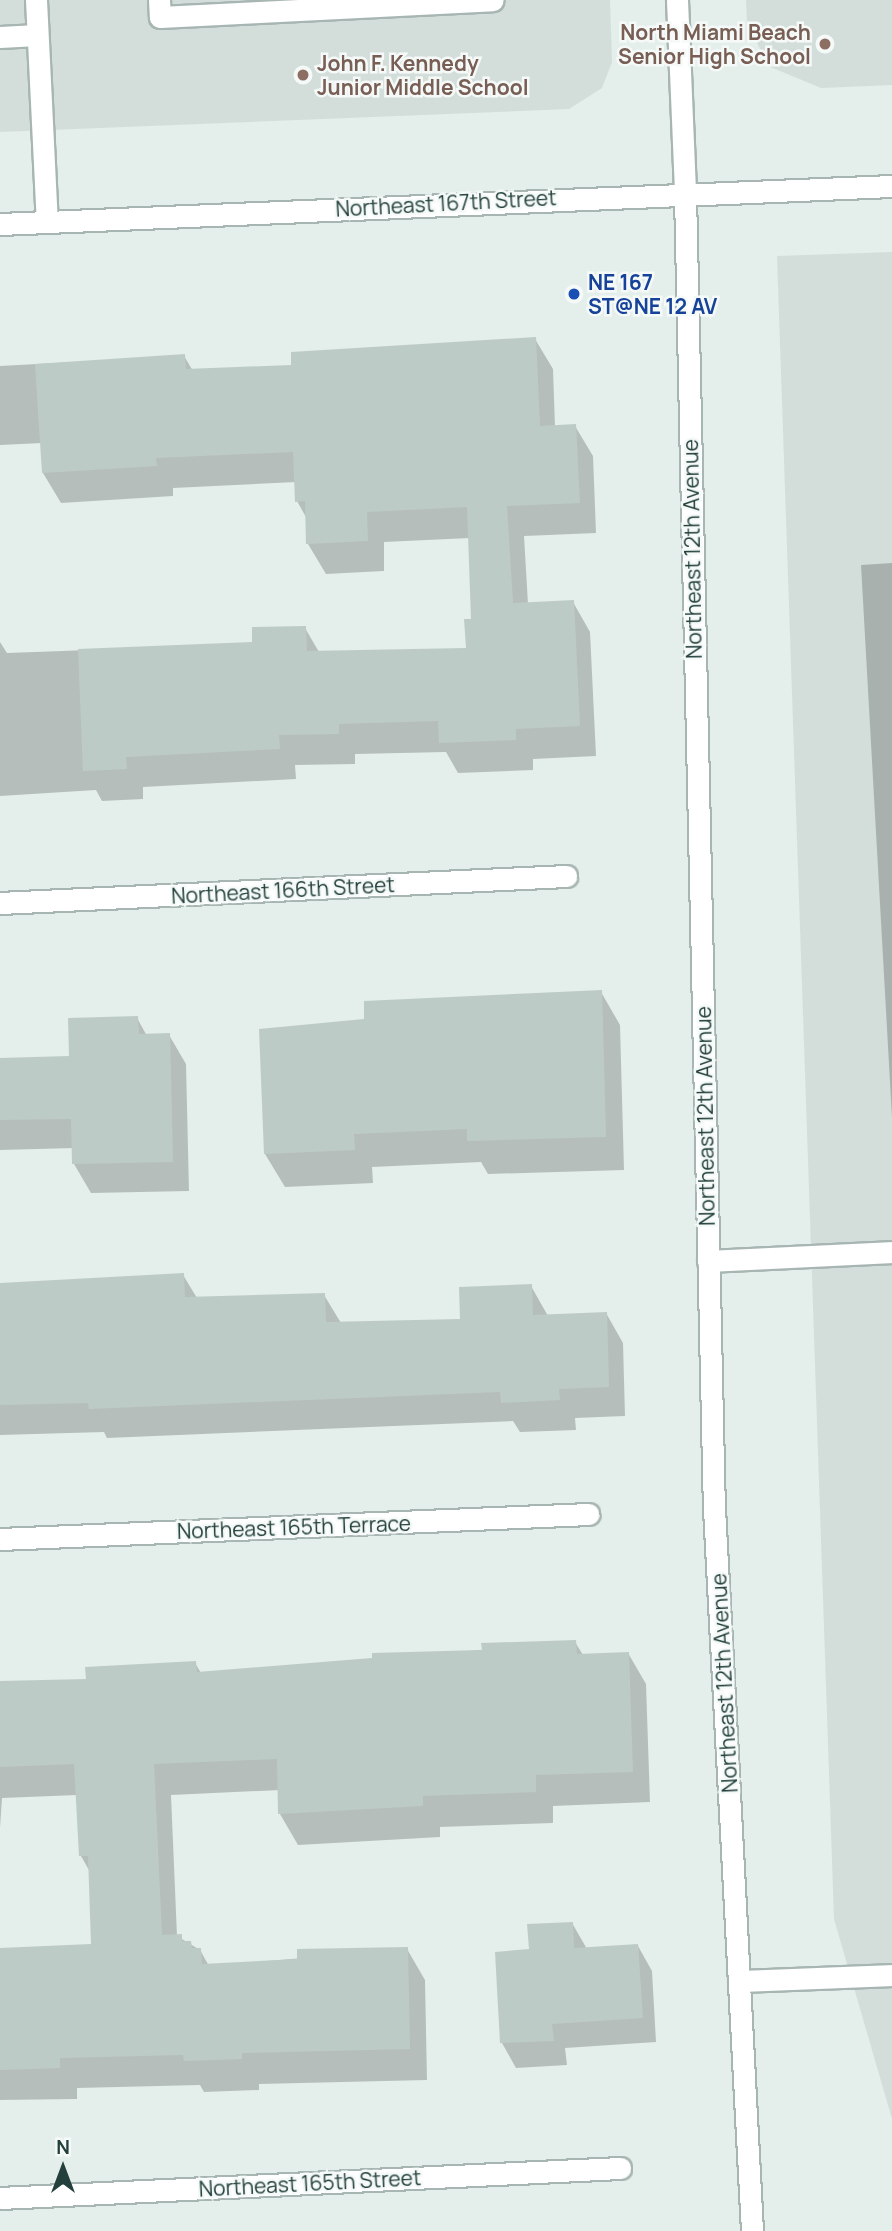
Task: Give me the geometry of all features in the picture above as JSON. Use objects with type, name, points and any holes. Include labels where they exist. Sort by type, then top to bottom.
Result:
[{"type":"street","points":[[36,0],[47,222]]},
{"type":"street","points":[[159,0],[160,17],[493,0]]},
{"type":"street","name":"Northeast 12th Avenue","points":[[677,0],[685,194],[715,1508],[752,2231]]},
{"type":"street","points":[[0,37],[37,35]]},
{"type":"street","name":"Northeast 167th Street","points":[[0,224],[892,186]]},
{"type":"street","name":"Northeast 166th Street","points":[[0,903],[566,876]]},
{"type":"street","points":[[709,1261],[892,1252]]},
{"type":"street","name":"Northeast 165th Terrace","points":[[0,1539],[588,1514]]},
{"type":"street","points":[[739,1981],[892,1975]]},
{"type":"street","name":"Northeast 165th Street","points":[[0,2198],[620,2168]]},
{"type":"shaded area","name":"John F. Kennedy Junior Middle School","points":[[0,0],[610,0],[612,62],[602,88],[569,109],[0,132]]},
{"type":"shaded area","name":"North Miami Beach Senior High School","points":[[746,0],[892,0],[892,85],[821,88],[768,66],[747,21]]},
{"type":"shaded area","points":[[892,252],[892,2119],[834,1919],[777,256]]},
{"type":"building","points":[[536,337],[540,426],[576,424],[580,503],[507,506],[513,603],[574,600],[580,726],[516,729],[516,740],[439,743],[438,721],[339,724],[339,734],[279,735],[280,749],[126,757],[127,769],[83,771],[78,649],[252,642],[252,627],[306,626],[307,651],[466,648],[464,619],[471,619],[467,507],[367,512],[368,541],[306,544],[305,501],[295,502],[293,452],[156,458],[157,466],[42,473],[35,364],[185,354],[186,369],[291,365],[291,352]]},
{"type":"building","points":[[602,990],[606,1137],[467,1141],[467,1129],[354,1134],[355,1150],[264,1154],[259,1029],[364,1019],[364,1001]]},
{"type":"building","points":[[138,1016],[139,1034],[170,1033],[173,1162],[72,1164],[71,1119],[0,1120],[0,1058],[69,1056],[68,1018]]},
{"type":"building","points":[[184,1273],[185,1297],[325,1293],[326,1322],[460,1319],[459,1287],[532,1284],[533,1315],[607,1312],[609,1387],[559,1389],[560,1400],[501,1403],[500,1392],[89,1409],[88,1403],[0,1405],[0,1283]]},
{"type":"building","points":[[576,1640],[577,1654],[629,1652],[633,1772],[536,1775],[536,1792],[423,1796],[423,1806],[278,1814],[277,1759],[154,1764],[162,1935],[182,1934],[182,1941],[191,1941],[192,1948],[201,1948],[202,1964],[297,1959],[297,1949],[408,1947],[410,2049],[242,2053],[242,2059],[184,2061],[183,2055],[60,2058],[60,2068],[0,2070],[0,1948],[91,1944],[88,1856],[79,1856],[74,1764],[0,1767],[0,1681],[86,1679],[85,1667],[196,1661],[197,1672],[372,1658],[372,1653],[482,1650],[481,1643]]},
{"type":"building","points":[[573,1922],[574,1948],[638,1944],[643,2018],[552,2024],[554,2041],[500,2043],[495,1952],[529,1949],[527,1924]]},
{"type":"place","name":"North Miami Beach Senior High School","points":[[825,44]]},
{"type":"place","name":"John F. Kennedy Junior Middle School","points":[[303,75]]},
{"type":"place","name":"NE 167 ST@NE 12 AV","points":[[574,294]]}]
